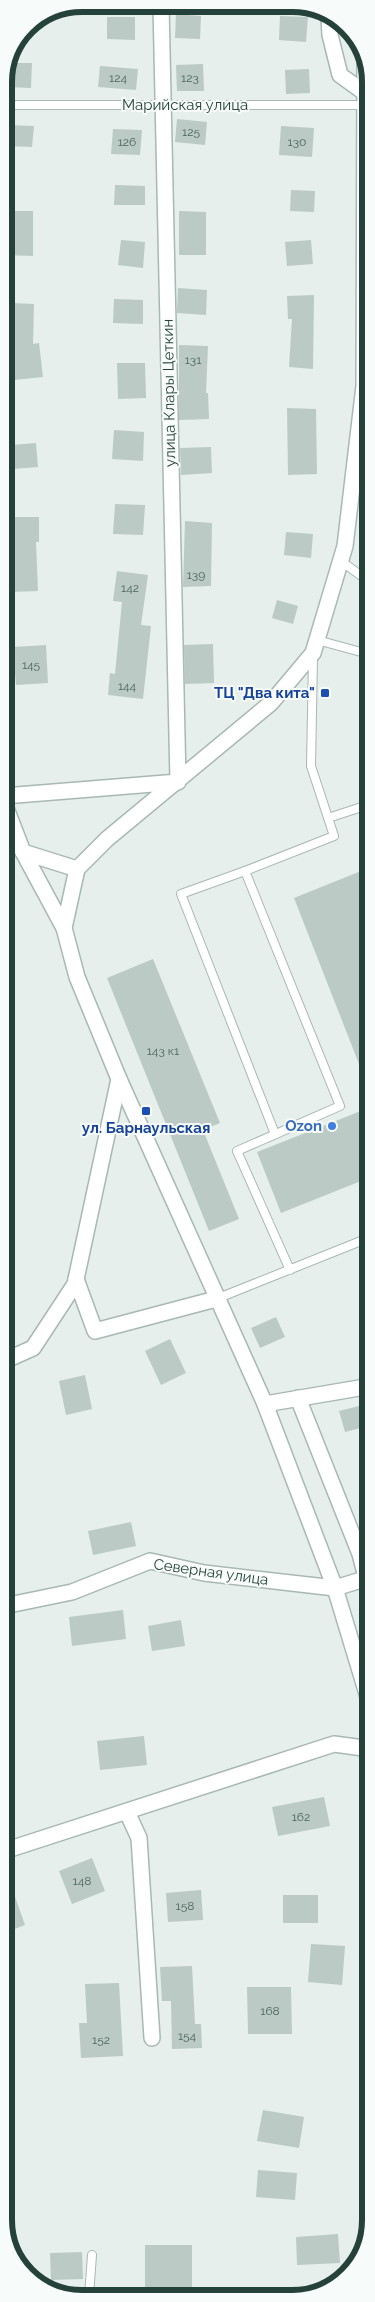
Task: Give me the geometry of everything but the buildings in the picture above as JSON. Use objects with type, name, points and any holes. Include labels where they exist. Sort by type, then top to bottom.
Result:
[{"type":"street","name":"улица Клары Цеткин","points":[[161,12],[178,782]]},
{"type":"street","points":[[329,23],[330,35],[340,75],[362,96]]},
{"type":"street","points":[[64,928],[77,869],[107,839],[178,782],[270,703],[315,647],[345,546],[362,403]]},
{"type":"street","points":[[12,795],[178,782]]},
{"type":"street","points":[[12,825],[23,852],[64,928],[77,977],[119,1079],[216,1299],[265,1404],[335,1588],[362,1678]]},
{"type":"street","points":[[23,852],[77,869]]},
{"type":"street","points":[[13,1357],[33,1348],[76,1279],[119,1079]]},
{"type":"street","points":[[76,1279],[95,1331],[216,1299]]},
{"type":"street","points":[[265,1404],[362,1387]]},
{"type":"street","points":[[298,1398],[362,1560]]},
{"type":"street","name":"Северная улица","points":[[13,1604],[72,1592],[150,1561],[204,1573],[335,1588]]},
{"type":"street","points":[[335,1588],[362,1579]]},
{"type":"street","points":[[13,1848],[334,1744],[362,1748]]},
{"type":"street","points":[[127,1812],[139,1838],[152,2038]]},
{"type":"lane","name":"Марийская улица","points":[[12,105],[163,105],[362,99]]},
{"type":"lane","points":[[340,561],[362,577]]},
{"type":"lane","points":[[275,1134],[181,894],[245,872],[334,836],[311,766],[315,647],[362,652]]},
{"type":"lane","points":[[328,818],[362,807]]},
{"type":"lane","points":[[245,872],[340,1106],[237,1151],[290,1270]]},
{"type":"lane","points":[[216,1299],[362,1241]]},
{"type":"lane","points":[[89,2290],[92,2255]]},
{"type":"place","name":"ТЦ \"Два кита\"","points":[[325,693]]},
{"type":"place","name":"ул. Барнаульская","points":[[146,1111]]},
{"type":"place","name":"Ozon","points":[[332,1126]]}]
